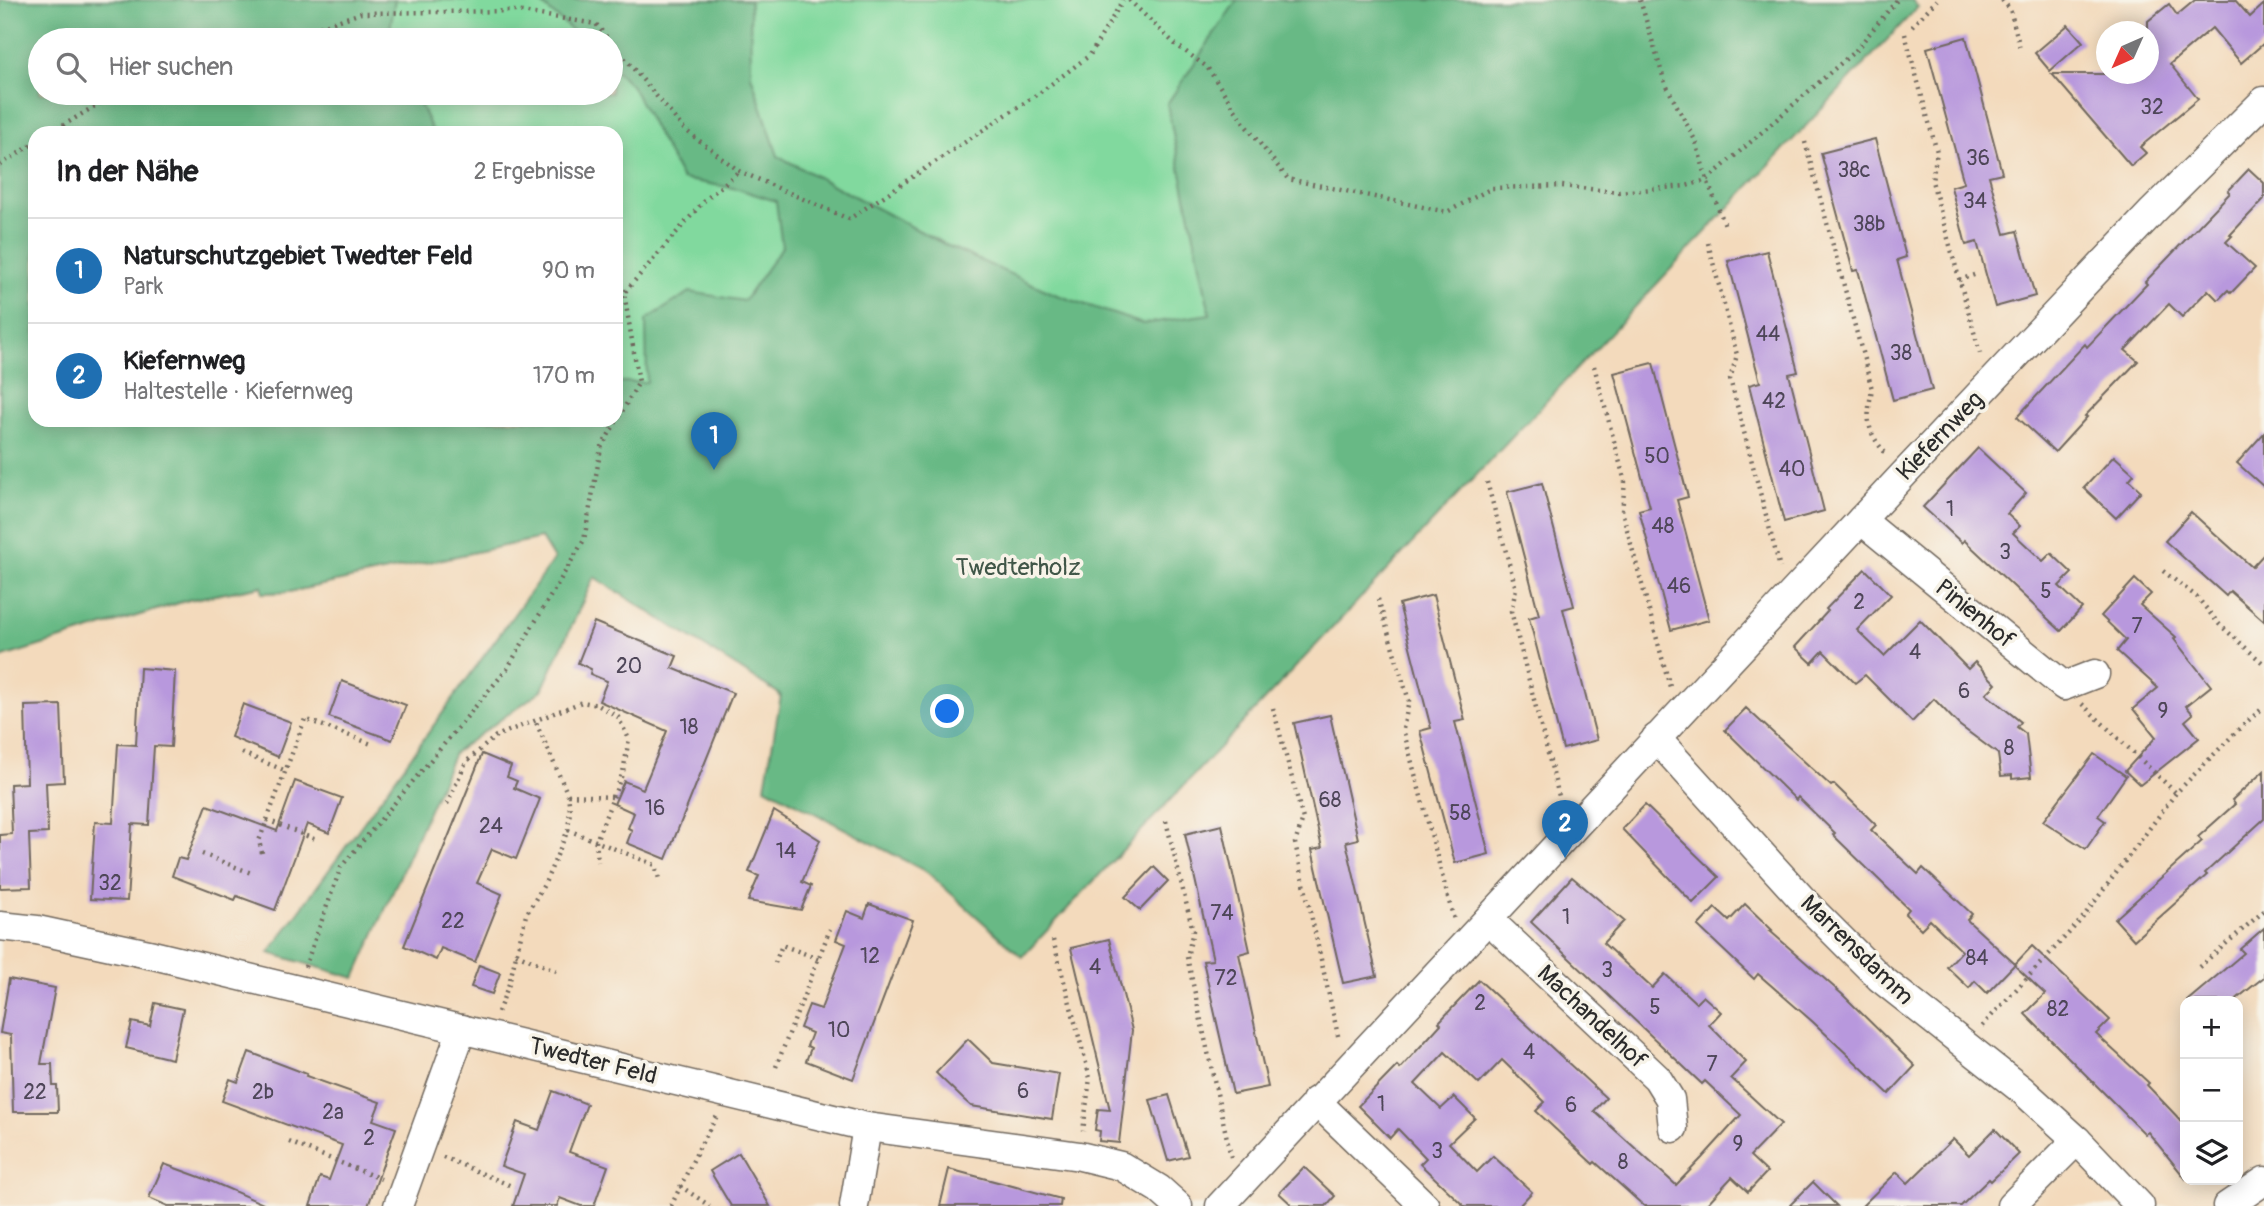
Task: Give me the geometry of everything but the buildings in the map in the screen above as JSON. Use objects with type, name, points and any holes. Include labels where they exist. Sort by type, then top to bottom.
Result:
[{"type":"street","name":"Kiefernweg","points":[[1220,1206],[1684,707],[2162,203],[2264,100]]},
{"type":"street","name":"Pinienhof","points":[[1861,520],[2064,687]]},
{"type":"street","points":[[2064,687],[2095,674]]},
{"type":"street","name":"Marrensdamm","points":[[1656,738],[1811,909],[1880,978],[2022,1090],[2077,1140],[2140,1206]]},
{"type":"street","name":"Twedter Feld","points":[[0,926],[37,930],[153,955],[867,1127],[1080,1156],[1121,1166],[1159,1189],[1178,1206]]},
{"type":"street","name":"Machandelhof","points":[[1479,929],[1657,1077],[1670,1099],[1673,1128]]},
{"type":"street","points":[[401,1197],[419,1148],[476,1032]]},
{"type":"street","points":[[1316,1101],[1425,1206]]},
{"type":"street","points":[[854,1206],[867,1127]]},
{"type":"street","points":[[2011,1206],[2077,1140]]},
{"type":"street","points":[[2227,1206],[2264,1181]]},
{"type":"path","points":[[623,56],[684,129],[739,171],[849,219],[1042,91],[1090,55],[1122,0]]},
{"type":"path","points":[[1129,0],[1175,44],[1207,67],[1246,126],[1288,179],[1447,212],[1492,188],[1562,186],[1619,192],[1686,186],[1707,180],[1856,50],[1897,0]]},
{"type":"path","points":[[1640,0],[1665,83],[1696,142],[1707,180],[1725,225]]},
{"type":"path","points":[[1912,26],[1937,0]]},
{"type":"path","points":[[2002,0],[2010,9],[2020,48]]},
{"type":"path","points":[[316,28],[360,13],[516,11],[596,24],[599,28]]},
{"type":"path","points":[[1905,34],[1937,152],[1932,181],[1981,358],[1998,375]]},
{"type":"path","points":[[62,126],[96,105]]},
{"type":"path","points":[[1805,142],[1872,389],[1866,416],[1872,439],[1903,475]]},
{"type":"path","points":[[0,165],[28,147]]},
{"type":"path","points":[[623,410],[639,382],[624,293],[704,201],[739,171]]},
{"type":"path","points":[[1708,243],[1737,355],[1730,379],[1782,579],[1794,592]]},
{"type":"path","points":[[1959,280],[1977,274]]},
{"type":"path","points":[[1594,366],[1625,482],[1622,511],[1672,695],[1684,707]]},
{"type":"path","points":[[297,990],[341,867],[507,668],[584,540],[601,448],[613,427]]},
{"type":"path","points":[[1487,482],[1516,589],[1511,611],[1559,795],[1563,808],[1577,823]]},
{"type":"path","points":[[2163,571],[2197,597],[2219,624],[2264,664]]},
{"type":"path","points":[[1378,600],[1409,701],[1403,729],[1455,925],[1479,929]]},
{"type":"path","points":[[2064,687],[2176,793]]},
{"type":"path","points":[[447,804],[466,762],[496,736],[582,702],[598,705],[618,717],[629,739],[622,772],[596,841],[598,863]]},
{"type":"path","points":[[1273,708],[1303,819],[1295,843],[1339,1039],[1358,1057]]},
{"type":"path","points":[[1964,1045],[2081,920],[2176,793],[2264,708]]},
{"type":"path","points":[[262,853],[259,841],[305,719],[374,744]]},
{"type":"path","points":[[476,1032],[509,985],[526,915],[545,883],[568,830],[568,795],[535,720]]},
{"type":"path","points":[[242,752],[286,771]]},
{"type":"path","points":[[568,795],[613,797]]},
{"type":"path","points":[[267,820],[314,839]]},
{"type":"path","points":[[1166,821],[1193,931],[1186,957],[1232,1160],[1248,1176]]},
{"type":"path","points":[[568,830],[655,865],[660,882]]},
{"type":"path","points":[[202,854],[254,874]]},
{"type":"path","points":[[2199,967],[2264,911]]},
{"type":"path","points":[[776,1067],[831,929]]},
{"type":"path","points":[[1053,940],[1090,1078],[1080,1156]]},
{"type":"path","points":[[775,963],[782,945],[819,959]]},
{"type":"path","points":[[516,954],[557,971]]},
{"type":"path","points":[[671,1206],[701,1144],[730,1094]]},
{"type":"path","points":[[289,1142],[401,1197]]},
{"type":"path","points":[[419,1148],[514,1187]]},
{"type":"path","points":[[680,1186],[710,1206]]},
{"type":"green space","name":"Twedterholz","points":[[0,0],[1879,0],[784,700],[620,521],[289,592],[262,593],[262,586],[189,600],[0,658]]},
{"type":"green space","name":"Twedterholz","points":[[0,0],[395,0],[390,28],[28,28],[28,105],[420,105],[430,126],[28,126],[28,427],[623,427],[623,382],[647,382],[646,320],[690,292],[744,301],[782,247],[776,201],[738,189],[682,179],[631,85],[623,77],[623,28],[569,28],[537,0],[750,0],[751,75],[778,156],[948,246],[1057,295],[1143,324],[1210,314],[1167,104],[1237,0],[1912,0],[1918,7],[1022,957],[927,872],[765,787],[781,695],[594,577],[542,690],[454,753],[355,978],[269,953],[554,559],[541,538],[289,592],[262,593],[262,586],[188,600],[0,658]]},
{"type":"place","name":"Naturschutzgebiet Twedter Feld","points":[[714,470]]},
{"type":"place","name":"Kiefernweg","points":[[1565,858]]}]
